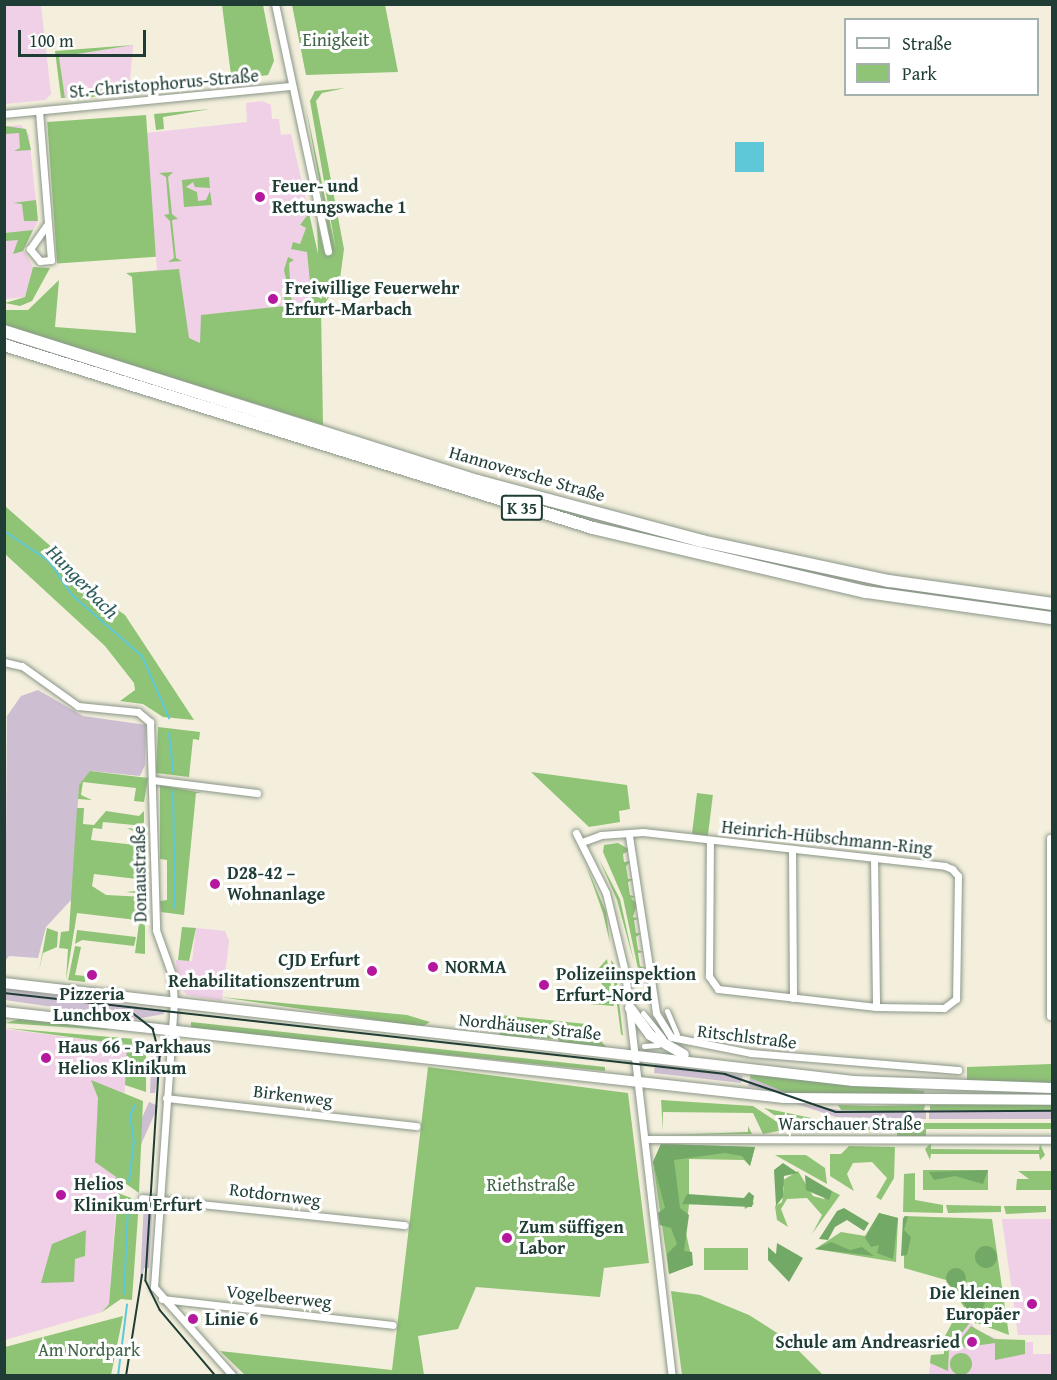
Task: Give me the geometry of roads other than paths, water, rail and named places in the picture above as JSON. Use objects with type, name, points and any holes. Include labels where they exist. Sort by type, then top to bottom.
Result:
[{"type":"highway","name":"Hannoversche Straße","points":[[4,331],[478,481],[702,541],[889,581],[1053,604]]},
{"type":"highway","name":"Hannoversche Straße","points":[[4,345],[593,528],[866,592],[1053,618]]},
{"type":"main road","name":"Nordhäuser Straße","points":[[4,983],[702,1060],[887,1084],[1053,1088]]},
{"type":"main road","points":[[630,1008],[662,1044],[702,1060]]},
{"type":"main road","points":[[4,1012],[639,1083],[844,1101],[1053,1100]]},
{"type":"street","points":[[274,4],[328,251]]},
{"type":"street","name":"St.-Christophorus-Straße","points":[[4,114],[292,86]]},
{"type":"street","points":[[39,111],[51,260],[40,261],[30,249],[47,225]]},
{"type":"street","name":"Donaustraße","points":[[4,662],[22,666],[78,706],[138,712],[150,722],[156,930],[172,975],[174,1001],[166,1098],[162,1198],[153,1279],[162,1299]]},
{"type":"street","points":[[152,780],[257,793]]},
{"type":"street","name":"Heinrich-Hübschmann-Ring","points":[[582,842],[612,833],[629,836],[643,832],[945,866],[958,876],[957,999],[944,1008],[876,1007],[718,989],[712,984],[710,840]]},
{"type":"street","points":[[576,833],[611,910],[630,1008],[634,1054],[647,1139],[646,1171],[672,1376]]},
{"type":"street","name":"Ritschlstraße","points":[[629,836],[656,1013],[671,1038],[751,1053],[958,1070]]},
{"type":"street","points":[[1050,838],[1050,1016]]},
{"type":"street","points":[[792,850],[793,998]]},
{"type":"street","points":[[874,858],[876,1007]]},
{"type":"street","name":"Ritschlstraße","points":[[667,1011],[675,1034],[683,1037]]},
{"type":"street","points":[[643,1013],[667,1041]]},
{"type":"street","points":[[644,1046],[655,1047]]},
{"type":"street","name":"Birkenweg","points":[[166,1098],[416,1126]]},
{"type":"street","name":"Warschauer Straße","points":[[647,1139],[1053,1140]]},
{"type":"street","name":"Rotdornweg","points":[[142,1198],[162,1198],[405,1225]]},
{"type":"street","points":[[162,1299],[233,1376]]},
{"type":"street","name":"Vogelbeerweg","points":[[162,1299],[393,1325]]},
{"type":"water","points":[[735,142],[764,142],[764,172],[735,172]]},
{"type":"waterway","name":"Hungerbach","points":[[4,531],[49,561],[72,595],[142,656],[169,718]]},
{"type":"waterway","name":"Hungerbach","points":[[169,733],[173,772]]},
{"type":"waterway","name":"Hungerbach","points":[[173,791],[175,908]]},
{"type":"waterway","name":"Hungerbach","points":[[129,1181],[134,1143],[130,1115],[135,1105]]},
{"type":"waterway","name":"Hungerbach","points":[[124,1294],[128,1206]]},
{"type":"waterway","name":"Hungerbach","points":[[118,1376],[127,1305]]},
{"type":"tram line","points":[[4,993],[725,1074],[836,1112],[1052,1111]]},
{"type":"tram line","points":[[129,1010],[153,1029],[160,1056],[146,1281],[160,1310],[216,1376]]},
{"type":"tram line","points":[[126,1376],[142,1275]]},
{"type":"place","name":"Feuer- und Rettungswache 1","points":[[260,197]]},
{"type":"place","name":"Freiwillige Feuerwehr Erfurt-Marbach","points":[[273,299]]},
{"type":"place","name":"D28-42 – Wohnanlage","points":[[215,884]]},
{"type":"place","name":"NORMA","points":[[433,967]]},
{"type":"place","name":"CJD Erfurt Rehabilitationszentrum","points":[[372,971]]},
{"type":"place","name":"Pizzeria Lunchbox","points":[[92,975]]},
{"type":"place","name":"Polizeiinspektion Erfurt-Nord","points":[[544,985]]},
{"type":"place","name":"Haus 66 - Parkhaus Helios Klinikum","points":[[46,1058]]},
{"type":"place","name":"Helios Klinikum Erfurt","points":[[61,1195]]},
{"type":"place","name":"Zum süffigen Labor","points":[[507,1238]]},
{"type":"place","name":"Die kleinen Europäer","points":[[1032,1304]]},
{"type":"place","name":"Linie 6","points":[[193,1319]]},
{"type":"place","name":"Schule am Andreasried","points":[[972,1342]]},
{"type":"park label","name":"Einigkeit","points":[[336,40]]},
{"type":"park label","name":"Riethstraße","points":[[531,1185]]},
{"type":"park label","name":"Am Nordpark","points":[[89,1350]]}]
